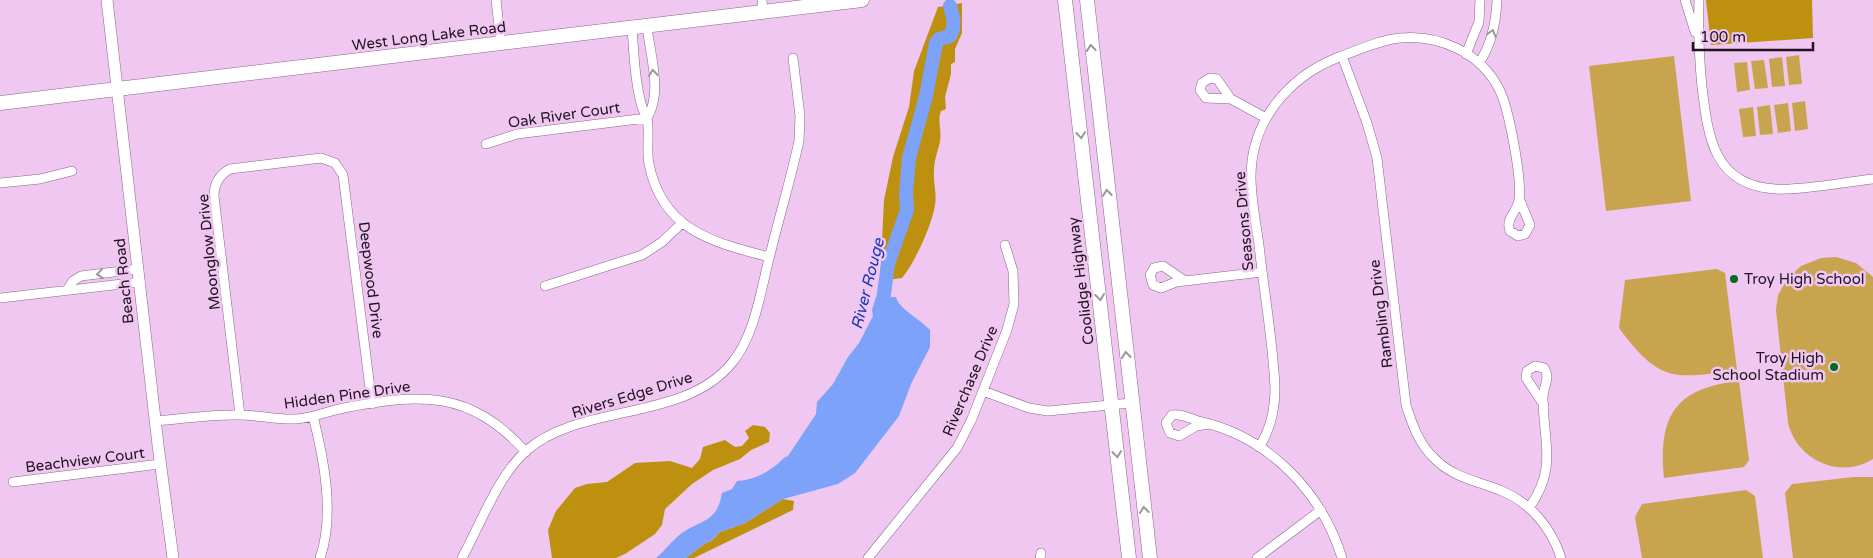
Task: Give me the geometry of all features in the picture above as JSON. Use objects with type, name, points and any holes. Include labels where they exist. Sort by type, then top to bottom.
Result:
[{"type":"main road","name":"West Long Lake Road","points":[[0,103],[632,28],[763,6],[860,0]]},
{"type":"main road","name":"Coolidge Highway","points":[[1065,0],[1129,558]]},
{"type":"main road","points":[[1087,0],[1094,81],[1150,558]]},
{"type":"main road","points":[[1073,70],[1082,80],[1094,81]]},
{"type":"main road","points":[[1077,101],[1082,99],[1090,101],[1098,109]]},
{"type":"street","name":"Beach Road","points":[[107,0],[160,464],[173,558]]},
{"type":"street","points":[[496,0],[501,44]]},
{"type":"street","points":[[1466,54],[1479,22],[1480,0]]},
{"type":"street","points":[[1479,63],[1487,48],[1493,30],[1497,0]]},
{"type":"street","points":[[1686,0],[1697,39],[1709,138],[1719,159],[1734,174],[1755,186],[1777,190],[1873,179]]},
{"type":"street","points":[[1697,39],[1699,0]]},
{"type":"street","points":[[647,26],[655,95],[654,107],[647,118]]},
{"type":"street","points":[[632,28],[640,96],[647,118],[647,151],[651,176],[663,201],[682,222],[711,241],[769,257]]},
{"type":"street","name":"Seasons Drive","points":[[1259,447],[1268,431],[1275,400],[1275,378],[1251,178],[1255,145],[1266,118],[1285,91],[1299,78],[1318,66],[1390,39],[1413,37],[1441,42],[1466,54],[1479,63],[1498,87],[1506,106],[1519,198]]},
{"type":"street","name":"Rambling Drive","points":[[1342,56],[1367,124],[1377,158],[1406,405],[1412,425],[1427,451],[1444,467],[1467,480],[1502,491],[1529,508],[1546,527],[1560,558]]},
{"type":"street","name":"Rivers Edge Drive","points":[[462,558],[505,477],[526,452],[555,433],[693,393],[720,376],[741,350],[751,324],[799,141],[800,116],[793,58]]},
{"type":"street","points":[[1231,99],[1266,118]]},
{"type":"street","name":"Oak River Court","points":[[486,144],[517,134],[647,118]]},
{"type":"street","name":"Moonglow Drive","points":[[240,415],[214,196],[215,185],[225,172],[237,168],[316,158],[326,159],[335,163]]},
{"type":"street","name":"Deepwood Drive","points":[[335,163],[342,171],[345,180],[372,404]]},
{"type":"street","points":[[0,183],[40,179],[72,171]]},
{"type":"street","points":[[545,286],[642,255],[662,242],[682,222]]},
{"type":"street","name":"Riverchase Drive","points":[[868,558],[957,448],[965,435],[1007,330],[1014,304],[1013,271],[1005,245]]},
{"type":"street","points":[[67,290],[73,281],[81,276],[138,269]]},
{"type":"street","points":[[1186,281],[1262,272]]},
{"type":"street","points":[[0,298],[140,282]]},
{"type":"street","points":[[983,391],[1038,410],[1072,410],[1131,403]]},
{"type":"street","name":"Hidden Pine Drive","points":[[155,421],[240,415],[286,419],[313,416],[372,404],[425,398],[456,402],[482,415],[509,435],[526,452]]},
{"type":"street","points":[[1529,508],[1539,492],[1547,465],[1548,447],[1544,405]]},
{"type":"street","points":[[313,416],[320,446],[328,510],[327,535],[320,558]]},
{"type":"street","points":[[1210,424],[1259,447],[1296,477],[1321,510],[1333,533],[1342,558]]},
{"type":"street","name":"Beachview Court","points":[[13,482],[160,464]]},
{"type":"street","points":[[1256,558],[1321,510]]},
{"type":"shaded area","points":[[1706,0],[1812,0],[1813,38],[1711,45]]},
{"type":"shaded area","points":[[962,3],[962,33],[955,49],[955,62],[951,64],[951,74],[945,97],[946,109],[941,111],[939,122],[940,137],[934,167],[935,201],[933,213],[927,233],[902,278],[880,281],[884,200],[893,157],[909,107],[914,71],[938,7]]},
{"type":"shaded area","points":[[1799,55],[1802,84],[1789,85],[1786,57]]},
{"type":"shaded area","points":[[1674,56],[1691,201],[1606,211],[1589,66]]},
{"type":"shaded area","points":[[1782,57],[1785,86],[1772,87],[1769,59]]},
{"type":"shaded area","points":[[1764,60],[1768,88],[1755,89],[1751,61]]},
{"type":"shaded area","points":[[1747,62],[1750,90],[1737,92],[1734,63]]},
{"type":"shaded area","points":[[1805,101],[1808,129],[1795,131],[1792,103]]},
{"type":"shaded area","points":[[1788,103],[1791,131],[1778,133],[1774,105]]},
{"type":"shaded area","points":[[1770,105],[1773,134],[1760,135],[1757,107]]},
{"type":"shaded area","points":[[1753,107],[1756,136],[1743,137],[1739,109]]},
{"type":"shaded area","name":"Troy High School Stadium","points":[[1836,257],[1856,263],[1873,277],[1873,459],[1860,465],[1847,467],[1834,467],[1821,463],[1800,447],[1793,436],[1788,423],[1776,310],[1778,295],[1787,279],[1801,266],[1821,258]]},
{"type":"shaded area","points":[[1717,269],[1725,273],[1737,370],[1682,375],[1669,373],[1657,368],[1633,346],[1619,328],[1625,280]]},
{"type":"shaded area","points":[[1739,381],[1749,460],[1744,467],[1664,478],[1664,438],[1668,422],[1675,409],[1686,398],[1699,390]]},
{"type":"shaded area","points":[[753,425],[765,427],[770,433],[769,442],[751,450],[740,459],[713,470],[692,484],[665,509],[662,525],[655,534],[625,554],[616,558],[552,558],[548,530],[556,511],[575,488],[587,484],[607,482],[635,463],[670,461],[692,468],[700,459],[703,447],[725,440],[735,447],[742,446],[749,438],[745,431]]},
{"type":"shaded area","points":[[1854,477],[1873,477],[1873,558],[1793,558],[1785,493],[1792,484]]},
{"type":"shaded area","points":[[1746,490],[1755,496],[1763,558],[1642,558],[1635,517],[1642,504]]},
{"type":"shaded area","points":[[783,499],[794,501],[793,510],[694,558],[686,558],[711,541],[720,532],[745,523]]},
{"type":"water","points":[[876,297],[896,297],[901,306],[930,330],[930,347],[911,384],[899,416],[855,473],[838,484],[783,499],[745,523],[720,532],[711,541],[686,558],[656,558],[682,533],[713,515],[717,510],[722,493],[732,489],[737,481],[762,474],[788,456],[816,414],[817,402],[833,384],[848,357],[859,343],[873,316],[872,310]]},
{"type":"waterway","name":"River Rouge","points":[[881,316],[888,264],[907,210],[906,193],[909,158],[926,96],[936,43],[939,39],[950,36],[953,28],[950,6]]},
{"type":"place","name":"Troy High School","points":[[1734,279]]},
{"type":"place","name":"Troy High School Stadium","points":[[1834,367]]}]
